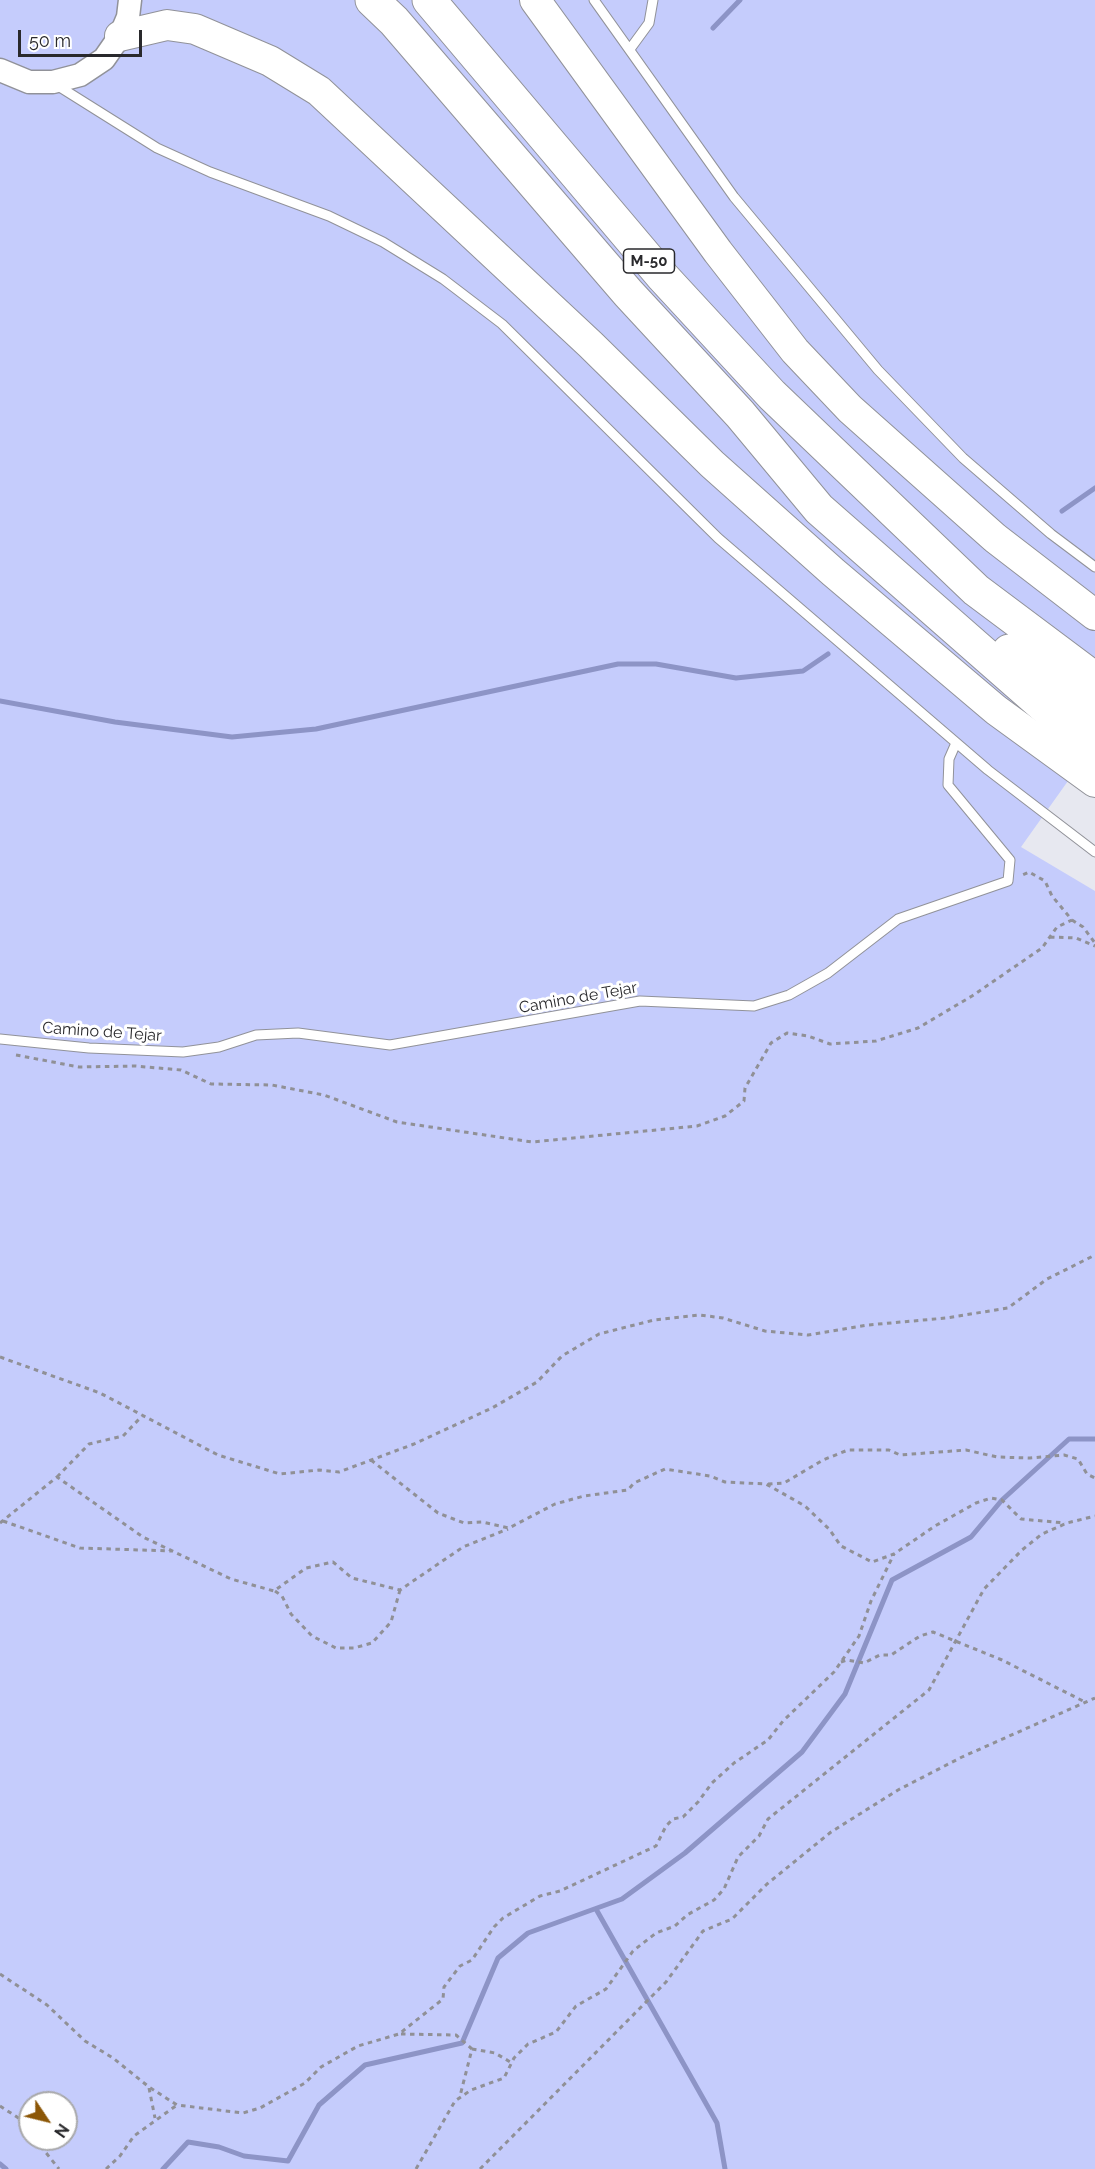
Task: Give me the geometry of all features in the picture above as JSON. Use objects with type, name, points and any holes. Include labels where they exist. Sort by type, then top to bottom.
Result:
[{"type":"highway","name":"M-50","points":[[372,0],[394,21],[628,293],[740,414],[834,503],[973,623],[1095,716]]},
{"type":"highway","name":"M-50","points":[[429,0],[541,129],[663,277],[772,395],[975,590],[1095,679]]},
{"type":"highway","points":[[535,0],[711,243],[795,351],[850,409],[995,538],[1095,615]]},
{"type":"highway","points":[[120,36],[167,25],[195,29],[270,61],[319,91],[591,345],[712,464],[833,573],[996,710],[1095,782]]},
{"type":"highway","points":[[740,414],[819,510],[1095,751]]},
{"type":"highway","points":[[887,507],[1095,653]]},
{"type":"street","points":[[0,70],[29,82],[53,82],[80,75],[104,59],[120,36],[128,17],[130,0]]},
{"type":"lane","points":[[594,0],[734,197],[878,370],[963,458],[1052,534],[1095,567]]},
{"type":"lane","points":[[630,49],[649,23],[653,0]]},
{"type":"lane","points":[[53,82],[157,148],[210,172],[329,216],[383,242],[443,279],[502,324],[718,538],[956,743],[1095,852]]},
{"type":"lane","points":[[956,743],[949,759],[948,785],[1010,860],[1008,881]]},
{"type":"lane","name":"Camino de Tejar","points":[[2,1039],[89,1048],[183,1052],[219,1047],[256,1035],[298,1033],[390,1045],[640,1001],[754,1005],[789,995],[828,973],[898,919],[1008,881]]},
{"type":"path","points":[[1008,881],[1029,872],[1045,881],[1052,896],[1072,921],[1083,927],[1095,944]]},
{"type":"path","points":[[2,1039],[17,1055],[80,1067],[135,1066],[180,1071],[211,1084],[272,1085],[324,1095],[397,1122],[532,1142],[600,1137],[697,1126],[724,1116],[744,1101],[745,1088],[771,1043],[787,1033],[808,1036],[830,1044],[876,1041],[918,1028],[972,996],[1042,948],[1057,927],[1072,921]]},
{"type":"path","points":[[1050,937],[1076,938],[1095,944]]},
{"type":"path","points":[[0,1357],[100,1393],[218,1455],[280,1474],[319,1470],[339,1472],[492,1408],[537,1382],[562,1356],[599,1334],[654,1320],[700,1316],[723,1318],[765,1331],[808,1335],[868,1325],[946,1318],[1008,1308],[1047,1279],[1080,1260],[1095,1255]]},
{"type":"path","points":[[1,1522],[57,1477],[89,1444],[123,1436],[143,1415]]},
{"type":"path","points":[[57,1477],[143,1537],[231,1579],[274,1591],[282,1596],[291,1614],[312,1636],[336,1648],[354,1648],[372,1643],[391,1622],[400,1590],[463,1547],[510,1528],[555,1504],[584,1496],[628,1490],[634,1483],[665,1469],[710,1476],[726,1482],[784,1483],[823,1460],[848,1450],[889,1450],[900,1455],[966,1450],[997,1457],[1030,1458],[1064,1455],[1078,1459],[1087,1474],[1095,1478]]},
{"type":"path","points":[[371,1460],[438,1513],[464,1524],[482,1522],[510,1528]]},
{"type":"path","points":[[766,1484],[805,1506],[829,1529],[841,1546],[872,1562],[894,1554],[935,1526],[976,1503],[991,1498],[1002,1500],[1021,1519],[1067,1523]]},
{"type":"path","points":[[416,2169],[455,2101],[471,2090],[504,2078],[512,2063],[528,2044],[556,2032],[576,2006],[606,1989],[633,1952],[656,1933],[675,1926],[687,1915],[714,1900],[724,1889],[738,1857],[759,1836],[768,1820],[929,1690],[984,1589],[1022,1550],[1042,1534],[1067,1523],[1095,1516]]},
{"type":"path","points":[[1,1522],[80,1548],[173,1551]]},
{"type":"path","points":[[399,2034],[443,1999],[444,1987],[460,1966],[472,1960],[494,1927],[503,1918],[540,1896],[560,1891],[656,1846],[666,1826],[673,1819],[683,1817],[712,1783],[734,1762],[768,1740],[783,1721],[834,1672],[859,1636],[871,1600],[894,1554]]},
{"type":"path","points":[[274,1591],[306,1568],[333,1562],[352,1578],[400,1590]]},
{"type":"path","points":[[840,1663],[847,1660],[864,1664],[880,1655],[891,1654],[920,1636],[933,1632],[1002,1660],[1085,1702]]},
{"type":"path","points":[[480,2169],[666,1982],[703,1930],[732,1919],[767,1884],[831,1832],[898,1790],[962,1757],[1095,1698]]},
{"type":"path","points":[[0,1974],[47,2005],[84,2041],[113,2058],[149,2087],[177,2104],[243,2113],[260,2108],[305,2083],[321,2067],[358,2046],[399,2034],[456,2035],[472,2049],[495,2053],[512,2063]]},
{"type":"path","points":[[460,2098],[472,2049]]},
{"type":"path","points":[[149,2087],[155,2118]]},
{"type":"path","points":[[106,2169],[120,2156],[134,2136],[155,2118],[177,2104]]},
{"type":"path","points":[[0,2106],[18,2118]]},
{"type":"path","points":[[45,2151],[59,2169]]},
{"type":"shaded area","points":[[0,0],[1095,0],[1095,743],[1021,847],[1095,891],[1095,2169],[0,2169]]},
{"type":"waterway","points":[[713,28],[740,0]]},
{"type":"waterway","points":[[1062,511],[1095,488]]},
{"type":"waterway","points":[[0,701],[115,722],[232,737],[316,729],[618,664],[656,664],[736,678],[803,671],[828,654]]},
{"type":"waterway","points":[[163,2169],[188,2142],[219,2147],[244,2156],[288,2161],[319,2105],[365,2065],[462,2043],[498,1958],[528,1933],[622,1899],[685,1853],[802,1752],[845,1694],[892,1580],[971,1537],[1002,1500],[1069,1439],[1095,1439]]},
{"type":"waterway","points":[[596,1909],[717,2123],[725,2169]]},
{"type":"waterway","points":[[0,2164],[6,2169]]}]
